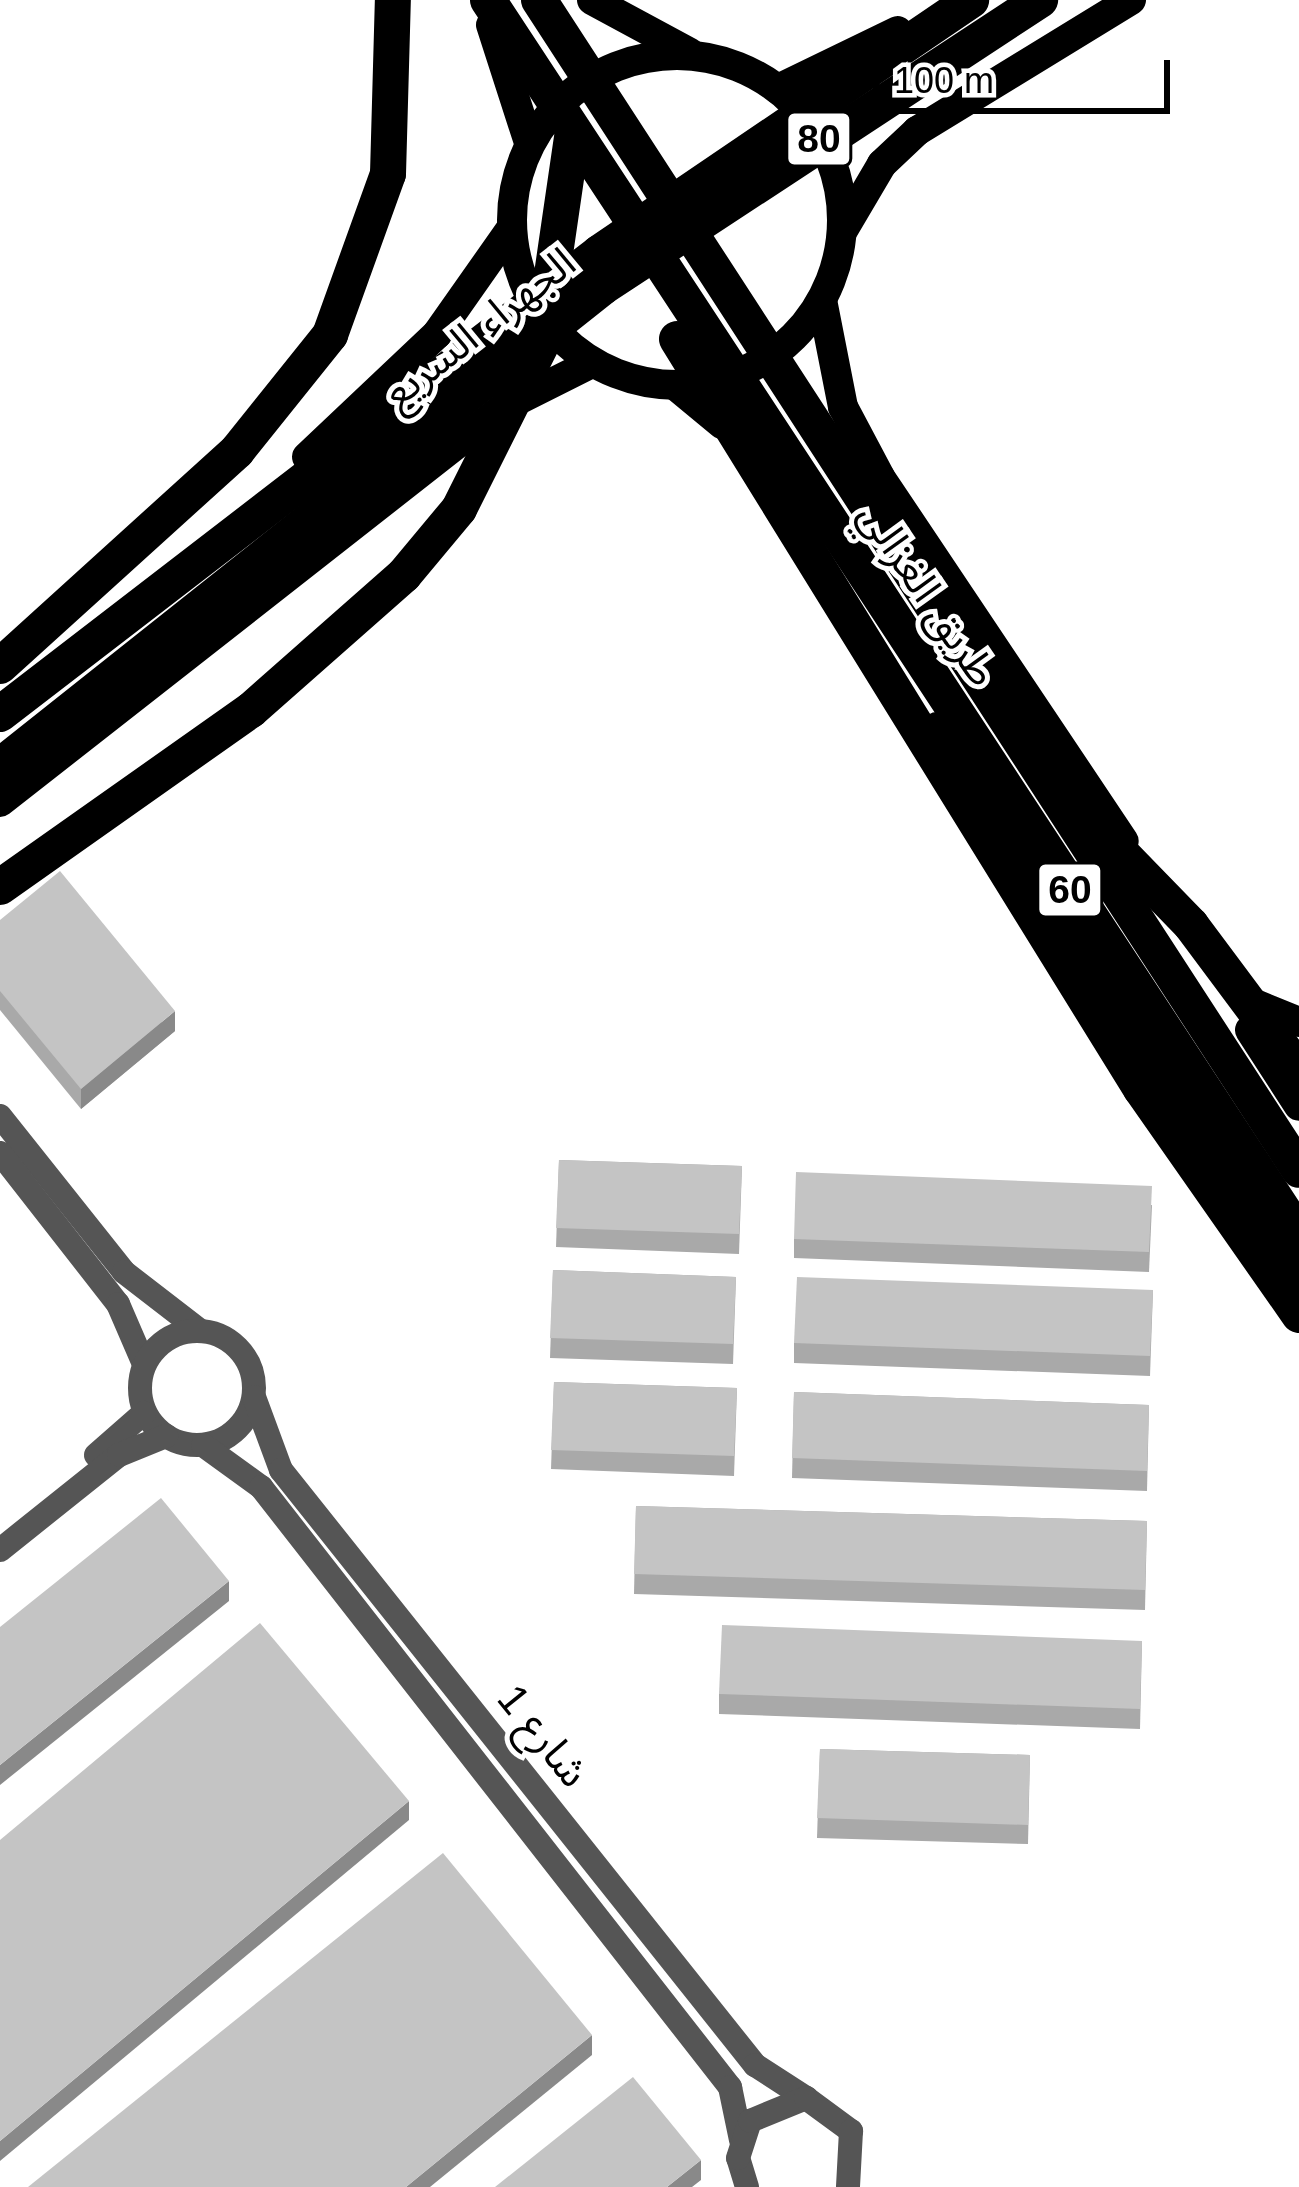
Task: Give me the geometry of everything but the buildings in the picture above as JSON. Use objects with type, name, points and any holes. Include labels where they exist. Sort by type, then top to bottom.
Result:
[{"type":"highway","points":[[0,666],[237,451],[330,335],[388,174],[393,0]]},
{"type":"highway","name":"طريق الغزالي","points":[[488,0],[1299,1234]]},
{"type":"highway","name":"طريق الغزالي","points":[[538,0],[1299,1170]]},
{"type":"highway","points":[[0,887],[251,710],[404,574],[459,508],[525,391],[554,295],[573,139],[562,0]]},
{"type":"highway","name":"الجهراء السريع","points":[[0,714],[599,253],[971,0]]},
{"type":"highway","name":"الجهراء السريع","points":[[0,766],[603,287],[1040,0]]},
{"type":"highway","points":[[582,149],[607,222],[765,486],[1211,1195],[1299,1315]]},
{"type":"highway","points":[[1055,791],[1176,908],[1299,1070]]},
{"type":"main road","points":[[475,0],[498,35],[529,143],[510,230],[526,292],[592,363],[676,386],[745,371],[822,300],[842,232],[882,164],[917,131],[1131,0]]},
{"type":"main road","points":[[592,0],[695,56],[778,88],[823,141],[842,232]]},
{"type":"main road","points":[[778,88],[950,0]]},
{"type":"main road","points":[[529,143],[599,74],[695,56]]},
{"type":"main road","name":"الجهراء السريع","points":[[0,694],[352,418],[437,334],[510,230]]},
{"type":"main road","name":"طريق الغزالي","points":[[822,300],[842,407],[880,477],[1299,1106]]},
{"type":"main road","name":"الجهراء السريع","points":[[0,802],[503,406],[592,363]]},
{"type":"main road","name":"طريق الغزالي","points":[[676,386],[769,472],[1299,1278]]},
{"type":"main road","points":[[1213,974],[1263,1012],[1299,1022]]},
{"type":"street","points":[[0,1116],[124,1272],[200,1330],[235,1345],[254,1397],[236,1430],[203,1445],[166,1436],[143,1413],[144,1364],[118,1304],[0,1153]]},
{"type":"street","points":[[144,1364],[158,1345],[200,1330]]},
{"type":"street","name":"شارع 1","points":[[254,1397],[281,1470],[755,2065],[851,2131],[854,2184]]},
{"type":"street","points":[[0,1531],[143,1413]]},
{"type":"street","points":[[0,1550],[119,1455],[166,1436]]},
{"type":"street","name":"شارع 1","points":[[203,1445],[262,1487],[715,2068],[741,2140],[747,2187]]},
{"type":"street","points":[[741,2140],[766,2107],[806,2098]]}]
